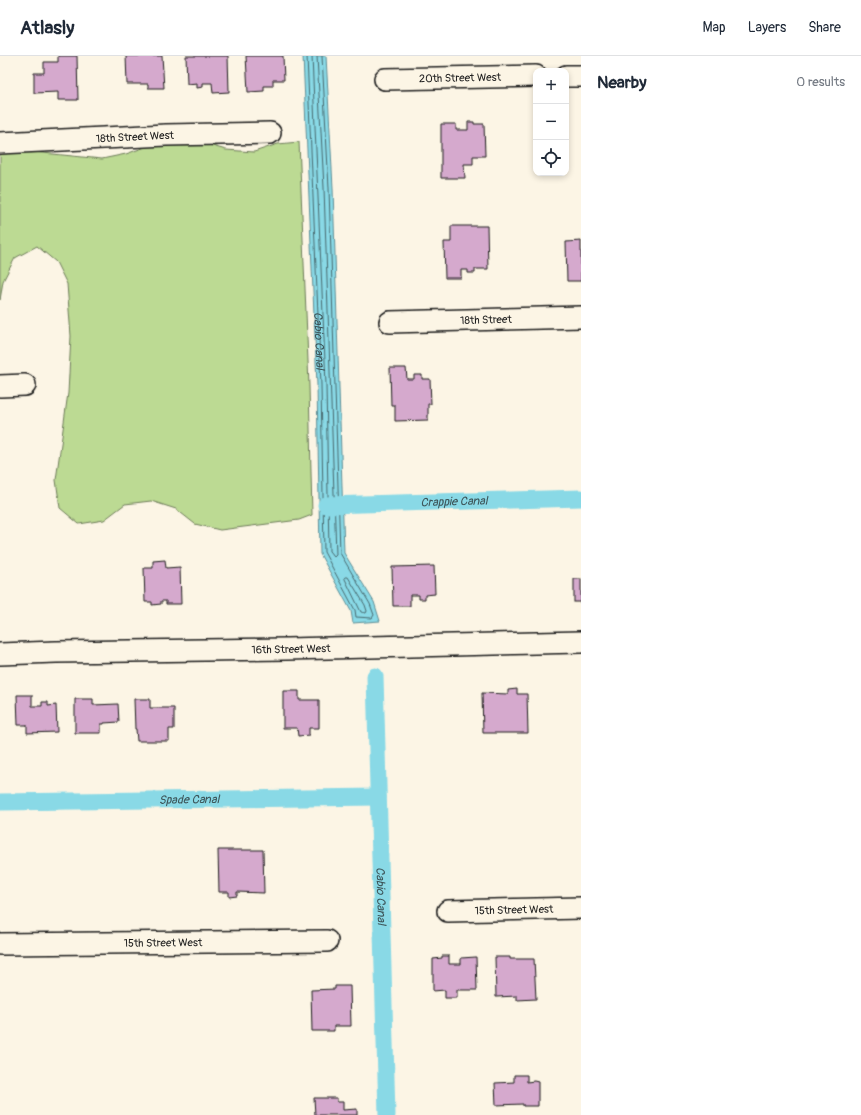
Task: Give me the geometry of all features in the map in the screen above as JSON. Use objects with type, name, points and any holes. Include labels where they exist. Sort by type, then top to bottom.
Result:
[{"type":"street","name":"20th Street West","points":[[385,79],[533,76]]},
{"type":"street","points":[[569,76],[581,76]]},
{"type":"street","name":"18th Street West","points":[[0,143],[166,135],[270,133]]},
{"type":"street","name":"18th Street","points":[[390,322],[581,317]]},
{"type":"street","points":[[0,386],[25,385]]},
{"type":"street","name":"16th Street West","points":[[0,654],[56,652],[287,650],[581,642]]},
{"type":"street","name":"15th Street West","points":[[448,911],[581,908]]},
{"type":"street","name":"15th Street West","points":[[0,944],[327,940]]},
{"type":"green space","points":[[299,142],[309,386],[312,515],[299,520],[220,530],[195,524],[176,509],[151,501],[125,504],[104,520],[79,524],[60,508],[56,480],[68,393],[71,336],[67,284],[56,262],[37,246],[15,258],[3,281],[0,300],[0,151],[23,151],[102,159],[126,154],[151,145],[202,143],[226,150],[254,152],[278,144]]},
{"type":"water","points":[[303,56],[326,56],[333,188],[344,553],[374,602],[380,621],[353,623],[351,611],[320,554],[317,385]]},
{"type":"building","points":[[58,56],[77,56],[78,100],[58,100],[58,92],[34,93],[34,73],[44,73],[44,62],[58,62]]},
{"type":"building","points":[[126,56],[162,56],[164,88],[148,88],[148,84],[127,84]]},
{"type":"building","points":[[186,56],[228,56],[229,92],[213,93],[212,83],[203,83],[203,87],[197,88],[197,83],[187,84]]},
{"type":"building","points":[[246,56],[283,56],[284,80],[273,80],[273,86],[264,86],[264,91],[248,92]]},
{"type":"building","points":[[468,122],[474,122],[474,124],[484,124],[485,156],[473,156],[473,164],[464,164],[465,178],[441,178],[441,124],[456,124],[456,130],[468,130]]},
{"type":"building","points":[[451,226],[487,226],[488,269],[475,269],[475,273],[468,273],[468,270],[461,270],[461,278],[445,278],[444,242],[451,242]]},
{"type":"building","points":[[581,241],[581,281],[567,281],[566,242]]},
{"type":"building","points":[[390,368],[406,368],[407,379],[414,379],[414,375],[422,375],[422,379],[430,379],[431,404],[428,404],[428,420],[395,421],[395,405],[391,405]]},
{"type":"building","points":[[165,560],[166,568],[180,567],[181,604],[166,604],[166,601],[161,601],[161,604],[152,605],[152,602],[145,602],[144,568],[153,568],[153,561]]},
{"type":"building","points":[[434,566],[435,594],[425,595],[425,599],[419,599],[419,595],[410,595],[410,606],[393,606],[392,567]]},
{"type":"building","points":[[574,579],[581,579],[581,602],[574,602]]},
{"type":"building","points":[[517,689],[517,694],[527,694],[528,733],[483,733],[482,693],[508,694],[508,690]]},
{"type":"building","points":[[283,691],[299,691],[299,700],[319,700],[319,728],[309,728],[309,735],[298,736],[297,728],[283,728]]},
{"type":"building","points":[[17,695],[32,695],[32,706],[42,706],[42,702],[48,702],[48,706],[56,705],[57,732],[27,733],[27,725],[18,725]]},
{"type":"building","points":[[75,699],[93,699],[93,705],[118,704],[119,722],[101,724],[101,733],[75,733]]},
{"type":"building","points":[[134,699],[150,699],[150,708],[174,708],[174,729],[169,729],[169,741],[137,741]]},
{"type":"building","points":[[218,850],[263,850],[264,893],[237,892],[237,896],[229,897],[229,892],[219,892]]},
{"type":"building","points":[[442,956],[449,956],[449,964],[461,964],[461,958],[476,957],[477,990],[457,990],[457,998],[445,998],[445,990],[433,991],[433,959],[442,958]]},
{"type":"building","points":[[495,957],[510,957],[510,959],[534,959],[536,999],[517,1000],[517,996],[496,997]]},
{"type":"building","points":[[335,986],[350,986],[351,1026],[334,1026],[334,1031],[312,1031],[311,990],[335,989]]},
{"type":"building","points":[[514,1075],[527,1075],[527,1082],[538,1082],[538,1106],[523,1106],[523,1104],[496,1105],[495,1083],[514,1082]]},
{"type":"building","points":[[314,1098],[337,1098],[337,1102],[343,1102],[343,1110],[357,1109],[357,1115],[315,1115]]},
{"type":"waterway","name":"Crappie Canal","points":[[326,505],[581,498]]},
{"type":"waterway","name":"Cabio Canal","points":[[375,676],[387,1115]]},
{"type":"waterway","name":"Spade Canal","points":[[0,802],[378,797]]}]
